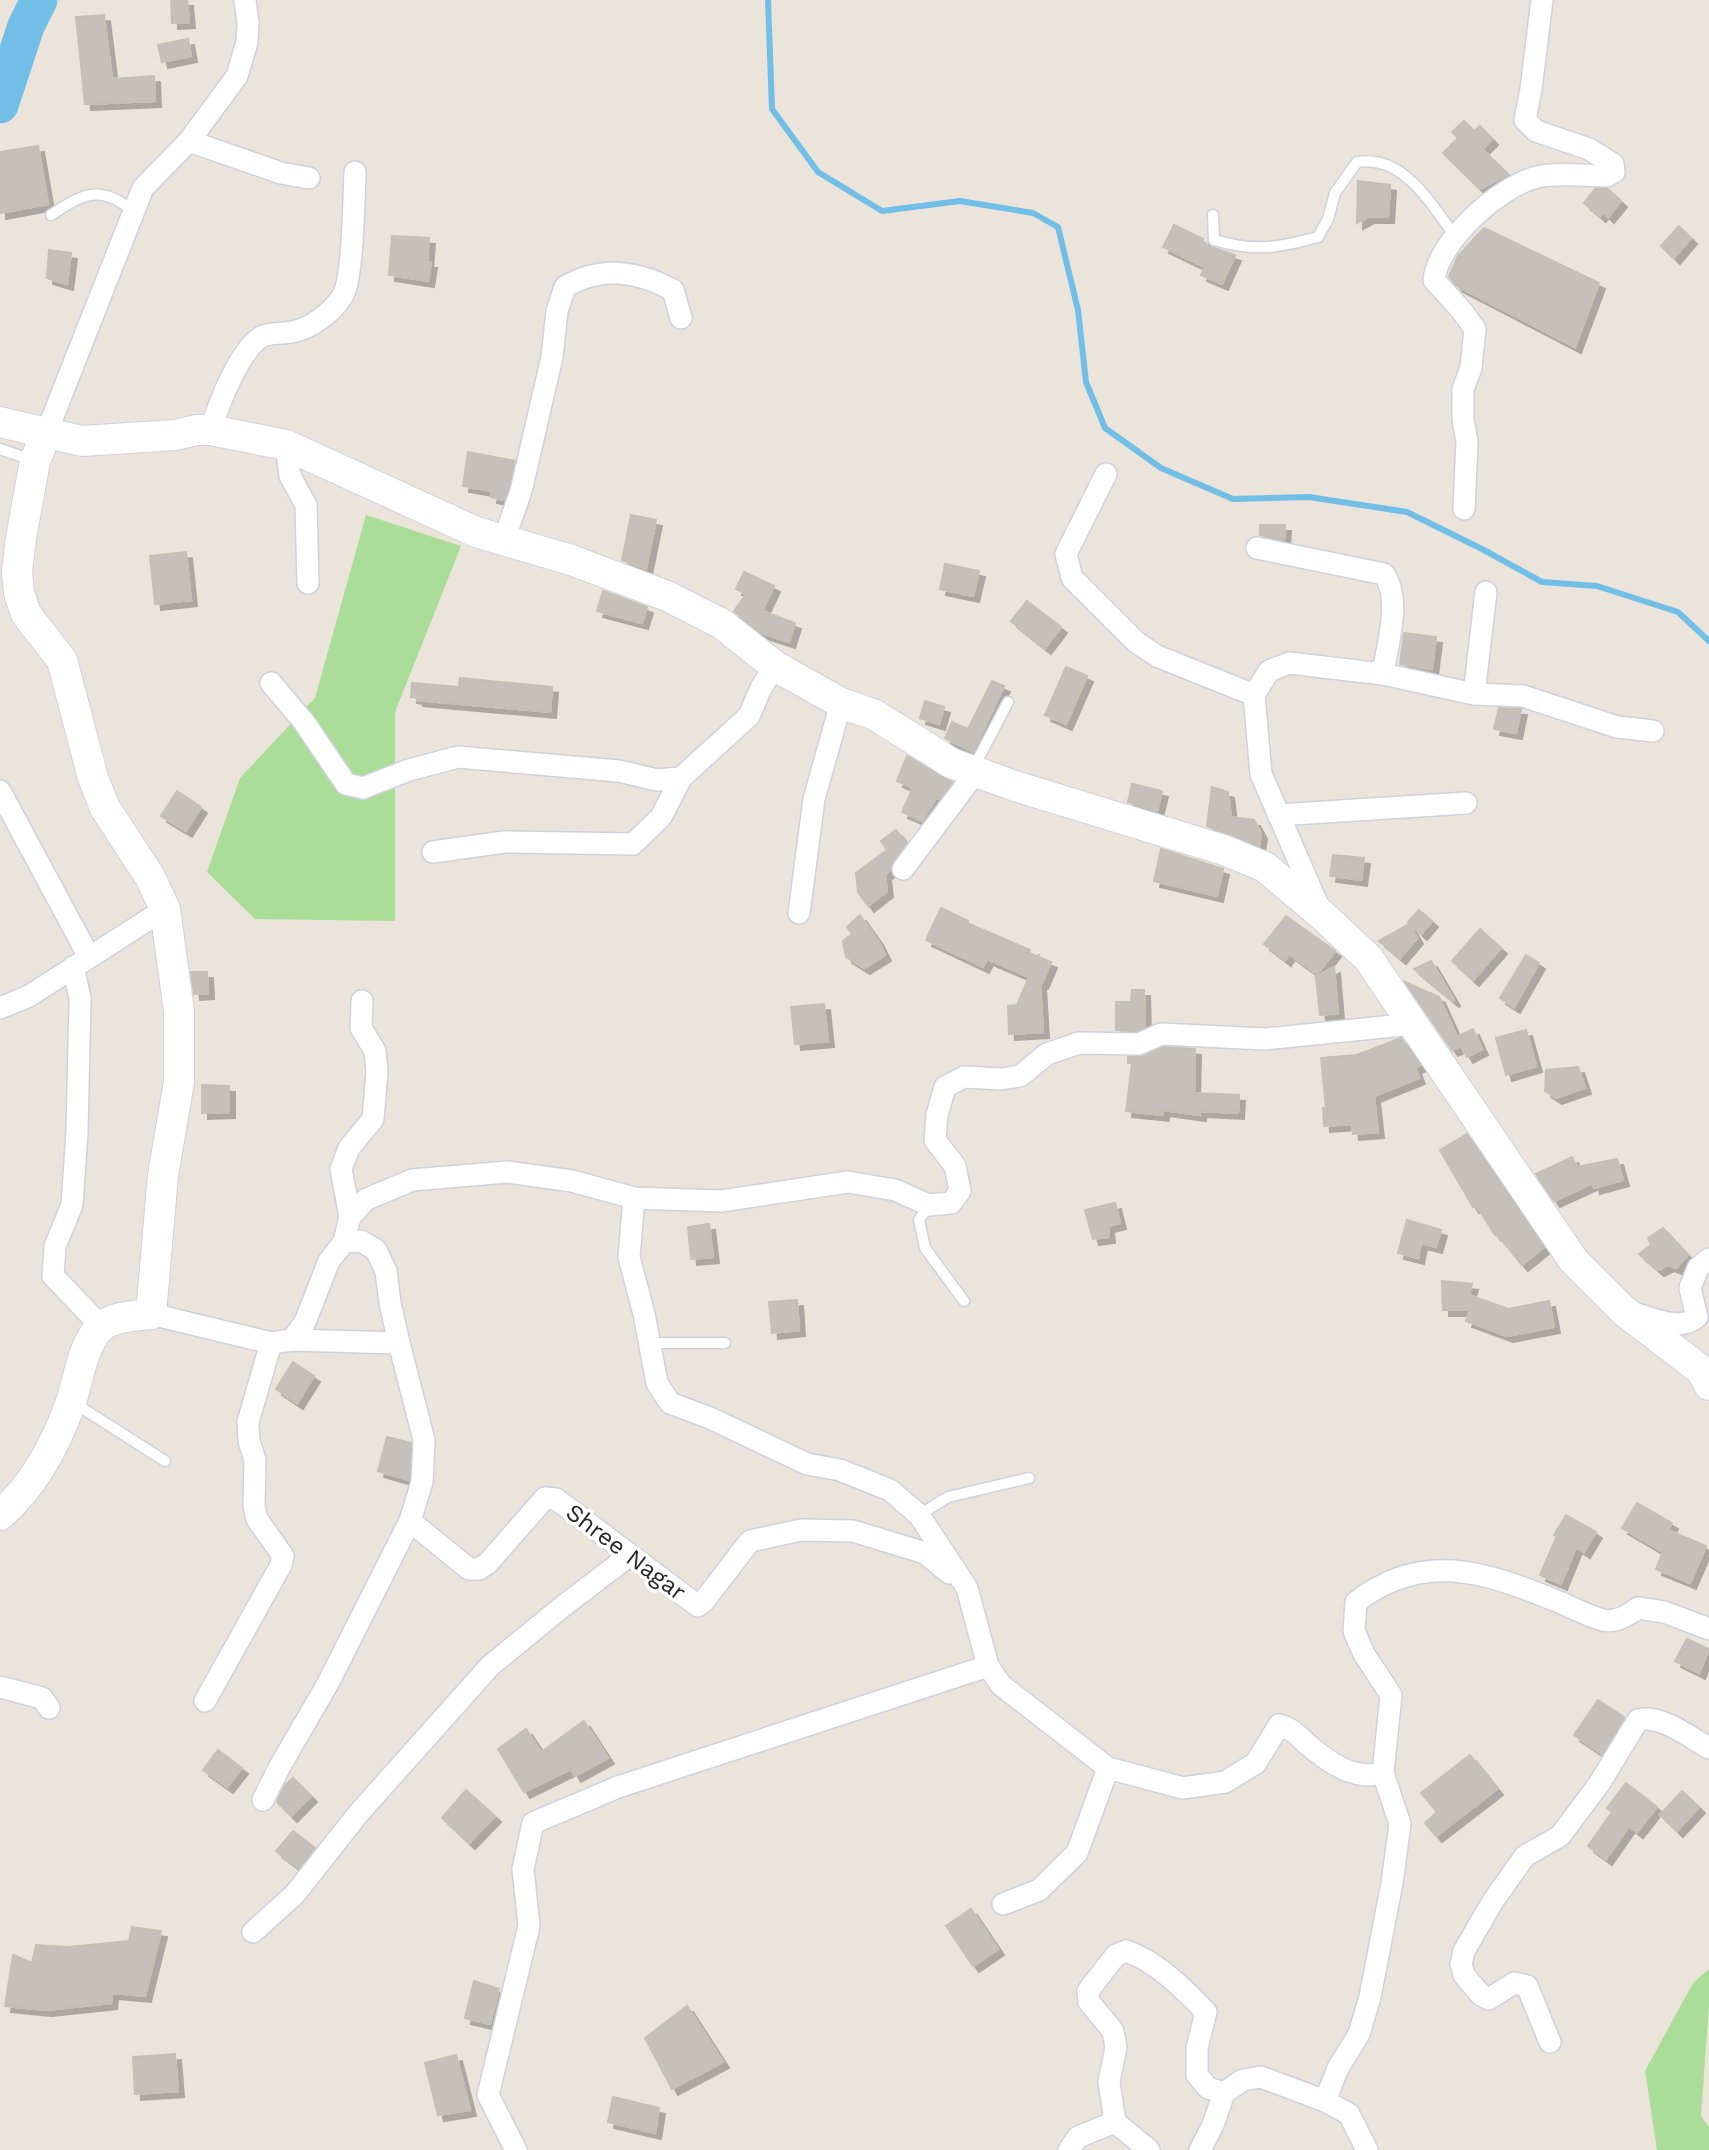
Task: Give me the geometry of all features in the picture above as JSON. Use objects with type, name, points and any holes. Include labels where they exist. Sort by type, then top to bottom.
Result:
[{"type":"street","points":[[151,1314],[163,1175],[179,1082],[179,1011],[165,909],[150,877],[105,808],[93,778],[62,660],[26,614],[19,593],[17,572],[41,447],[134,212],[144,188],[189,141],[237,76],[247,42],[245,0]]},
{"type":"street","points":[[1464,509],[1467,442],[1463,389],[1471,368],[1475,329],[1434,280],[1435,270],[1455,236],[1501,193],[1537,177],[1607,176],[1614,172],[1613,164],[1589,149],[1536,131],[1525,120],[1542,0]]},
{"type":"street","points":[[189,141],[281,173],[309,178]]},
{"type":"street","points":[[211,430],[219,404],[249,346],[264,335],[294,331],[319,321],[344,294],[350,262],[355,172]]},
{"type":"street","points":[[504,540],[522,491],[552,357],[557,312],[565,287],[580,277],[618,272],[649,277],[673,290],[681,318]]},
{"type":"street","points":[[0,422],[41,447],[82,441],[176,435],[196,430],[211,430],[286,445],[476,532],[571,560],[667,596],[722,624],[775,666],[841,703],[875,715],[951,764],[1224,850],[1265,867],[1368,958],[1454,1089],[1574,1261],[1624,1311],[1701,1370],[1709,1385]]},
{"type":"street","points":[[286,445],[290,476],[306,505],[308,583]]},
{"type":"street","points":[[1106,474],[1066,554],[1072,578],[1136,642],[1157,656],[1254,695]]},
{"type":"street","points":[[1257,548],[1384,574],[1391,584],[1392,607],[1383,674]]},
{"type":"street","points":[[1474,694],[1486,592]]},
{"type":"street","points":[[1322,915],[1262,774],[1254,695],[1269,671],[1289,663],[1383,674],[1474,694],[1523,696],[1617,727],[1653,731]]},
{"type":"street","points":[[433,852],[504,842],[633,844],[661,817],[681,778],[749,716],[761,688],[775,666]]},
{"type":"street","points":[[271,682],[304,722],[346,784],[363,788],[409,770],[458,757],[619,771],[657,779],[681,778]]},
{"type":"street","points":[[799,913],[814,799],[841,703]]},
{"type":"street","points":[[903,869],[974,772]]},
{"type":"street","points":[[0,791],[81,962],[78,1132],[72,1205],[55,1246],[53,1276],[101,1326]]},
{"type":"street","points":[[1278,815],[1466,803]]},
{"type":"street","points":[[0,1008],[29,996],[165,909]]},
{"type":"street","points":[[205,1701],[281,1565],[283,1556],[257,1519],[254,1506],[255,1460],[249,1441],[248,1422],[281,1341],[305,1322],[329,1261],[344,1242],[350,1217],[341,1169],[349,1148],[373,1119],[377,1072],[375,1051],[361,1028],[362,1001]]},
{"type":"street","points":[[350,1217],[365,1200],[412,1181],[508,1172],[572,1181],[634,1198],[721,1200],[848,1182],[895,1190],[929,1205],[951,1203],[960,1191],[955,1166],[935,1140],[937,1115],[945,1087],[964,1077],[1001,1079],[1020,1076],[1047,1054],[1079,1043],[1139,1044],[1161,1034],[1265,1039],[1413,1024]]},
{"type":"street","points":[[634,1198],[629,1257],[657,1383],[670,1404],[710,1418],[807,1464],[840,1470],[890,1490],[919,1516],[967,1588],[988,1666],[1001,1685],[1108,1768],[1183,1788],[1225,1782],[1256,1763],[1272,1733],[1279,1726],[1289,1728],[1326,1760],[1338,1766],[1370,1777],[1383,1773]]},
{"type":"street","points":[[263,1800],[279,1766],[327,1685],[410,1521],[422,1482],[424,1440],[399,1343],[386,1272],[376,1250],[361,1241],[344,1242]]},
{"type":"street","points":[[1624,1311],[1679,1325],[1689,1324],[1697,1317],[1690,1288],[1698,1268],[1709,1259]]},
{"type":"street","points":[[0,1516],[11,1506],[50,1453],[71,1401],[82,1363],[94,1334],[101,1326],[132,1316],[151,1314],[281,1341],[399,1343]]},
{"type":"street","name":"Shree Nagar","points":[[410,1521],[469,1569],[479,1569],[488,1563],[545,1498],[556,1499],[698,1606],[750,1541],[801,1530],[853,1531],[925,1553],[967,1588]]},
{"type":"street","points":[[253,1932],[295,1894],[358,1814],[490,1666],[562,1606],[629,1556]]},
{"type":"street","points":[[1325,2101],[1338,2068],[1359,2034],[1370,1997],[1401,1824],[1383,1773],[1391,1695],[1364,1654],[1354,1631],[1356,1602],[1374,1588],[1430,1569],[1457,1570],[1510,1583],[1605,1621],[1625,1618],[1638,1608],[1664,1612],[1709,1629]]},
{"type":"street","points":[[516,2150],[488,2095],[529,1926],[523,1869],[533,1823],[618,1787],[988,1666]]},
{"type":"street","points":[[0,1687],[42,1698],[49,1708]]},
{"type":"street","points":[[1550,2042],[1527,1986],[1514,1983],[1489,1999],[1481,1995],[1464,1975],[1461,1964],[1464,1951],[1493,1901],[1525,1856],[1560,1836],[1599,1784],[1639,1720],[1649,1717],[1709,1748]]},
{"type":"street","points":[[1003,1904],[1039,1890],[1077,1853],[1108,1768]]},
{"type":"street","points":[[1149,2150],[1115,2122],[1110,2082],[1116,2047],[1113,2031],[1089,2002],[1088,1992],[1116,1955],[1126,1951],[1138,1955],[1186,1992],[1206,2012],[1198,2048],[1197,2075],[1208,2088],[1224,2093]]},
{"type":"street","points":[[1200,2150],[1224,2093],[1243,2080],[1261,2077],[1325,2101],[1349,2114],[1367,2150]]},
{"type":"street","points":[[1069,2150],[1079,2137],[1115,2122]]},
{"type":"lane","points":[[1213,215],[1214,240],[1238,247],[1280,247],[1318,237],[1328,219],[1335,193],[1357,162],[1372,160],[1392,166],[1414,183],[1455,236]]},
{"type":"lane","points":[[51,215],[75,199],[89,194],[107,194],[134,212]]},
{"type":"lane","points":[[0,449],[41,447]]},
{"type":"lane","points":[[974,772],[1008,702]]},
{"type":"lane","points":[[929,1205],[919,1220],[925,1248],[964,1301]]},
{"type":"lane","points":[[649,1343],[725,1343]]},
{"type":"lane","points":[[71,1401],[165,1461]]},
{"type":"lane","points":[[919,1516],[948,1497],[1029,1478]]},
{"type":"green space","points":[[366,515],[461,546],[395,712],[395,921],[255,919],[207,872],[240,778],[315,698]]},
{"type":"green space","points":[[1709,1969],[1701,2116],[1709,2127],[1709,2150],[1657,2150],[1645,2071],[1693,1983]]},
{"type":"building","points":[[171,0],[187,0],[189,22],[172,23]]},
{"type":"building","points":[[104,15],[112,79],[154,76],[155,101],[85,104],[76,17]]},
{"type":"building","points":[[188,39],[191,56],[162,62],[158,45]]},
{"type":"building","points":[[1464,121],[1474,131],[1480,126],[1492,139],[1482,149],[1508,174],[1480,189],[1443,153],[1458,138],[1452,132]]},
{"type":"building","points":[[38,146],[48,204],[0,213],[0,152]]},
{"type":"building","points":[[1358,181],[1390,185],[1388,217],[1368,217],[1357,223]]},
{"type":"building","points":[[1595,189],[1608,189],[1621,201],[1608,217],[1603,212],[1600,216],[1584,203]]},
{"type":"building","points":[[1174,225],[1203,239],[1202,241],[1211,247],[1235,255],[1222,284],[1201,275],[1205,267],[1163,247]]},
{"type":"building","points":[[1679,226],[1691,238],[1674,258],[1661,246]]},
{"type":"building","points":[[1484,228],[1599,283],[1575,347],[1457,286],[1449,276],[1458,256]]},
{"type":"building","points":[[392,236],[429,238],[427,262],[431,262],[428,281],[389,275]]},
{"type":"building","points":[[49,250],[71,253],[67,284],[47,278]]},
{"type":"building","points":[[468,452],[515,461],[504,500],[491,497],[492,491],[463,486]]},
{"type":"building","points":[[631,515],[656,520],[646,569],[622,560]]},
{"type":"building","points":[[1260,525],[1285,525],[1284,540],[1260,535]]},
{"type":"building","points":[[186,552],[191,600],[155,604],[150,556]]},
{"type":"building","points":[[945,564],[979,571],[973,596],[940,589]]},
{"type":"building","points":[[744,572],[774,586],[762,611],[795,623],[789,642],[762,633],[734,611],[746,594],[736,589]]},
{"type":"building","points":[[603,591],[647,607],[642,623],[597,611]]},
{"type":"building","points":[[1027,601],[1061,627],[1045,648],[1011,621]]},
{"type":"building","points":[[1404,633],[1436,637],[1432,669],[1400,664]]},
{"type":"building","points":[[1066,667],[1087,676],[1066,724],[1045,715]]},
{"type":"building","points":[[460,678],[552,687],[550,712],[417,700],[411,697],[412,683],[459,687]]},
{"type":"building","points":[[992,681],[1004,686],[973,752],[945,738],[952,722],[968,729]]},
{"type":"building","points":[[925,701],[944,707],[939,724],[920,718]]},
{"type":"building","points":[[1499,708],[1521,709],[1516,733],[1494,729]]},
{"type":"building","points":[[907,756],[952,782],[939,799],[936,798],[922,821],[902,812],[913,788],[897,781]]},
{"type":"building","points":[[1132,784],[1162,791],[1157,811],[1128,802]]},
{"type":"building","points":[[1212,787],[1228,792],[1231,817],[1254,820],[1261,833],[1259,846],[1207,826]]},
{"type":"building","points":[[177,791],[201,807],[186,831],[161,816]]},
{"type":"building","points":[[896,830],[906,843],[885,874],[887,891],[868,906],[858,892],[856,873],[887,850],[881,841]]},
{"type":"building","points":[[1161,849],[1223,869],[1217,896],[1154,881]]},
{"type":"building","points":[[1333,855],[1364,858],[1361,880],[1330,876]]},
{"type":"building","points":[[941,908],[1051,962],[1040,983],[1043,1032],[1009,1034],[1008,1006],[1017,1005],[1029,977],[987,959],[983,967],[926,940]]},
{"type":"building","points":[[1419,910],[1432,921],[1421,934],[1408,922]]},
{"type":"building","points":[[860,915],[885,955],[864,968],[846,957],[843,941],[852,934],[847,927]]},
{"type":"building","points":[[1286,916],[1335,951],[1317,974],[1289,954],[1285,960],[1264,944]]},
{"type":"building","points":[[1409,924],[1417,938],[1400,958],[1379,941]]},
{"type":"building","points":[[1480,929],[1501,948],[1473,980],[1452,961]]},
{"type":"building","points":[[1526,955],[1539,963],[1514,1007],[1500,998]]},
{"type":"building","points":[[1431,961],[1454,1000],[1453,1001],[1414,969]]},
{"type":"building","points":[[1334,967],[1338,1013],[1320,1015],[1316,977]]},
{"type":"building","points":[[191,972],[207,972],[208,993],[194,994]]},
{"type":"building","points":[[1405,982],[1439,997],[1457,1037],[1473,1029],[1482,1049],[1467,1057],[1461,1046],[1452,1050]]},
{"type":"building","points":[[1132,990],[1144,990],[1145,1027],[1136,1031],[1116,1030],[1116,1002],[1131,1002]]},
{"type":"building","points":[[824,1004],[828,1041],[795,1044],[791,1007]]},
{"type":"building","points":[[1526,1030],[1536,1066],[1506,1075],[1496,1038]]},
{"type":"building","points":[[1401,1038],[1420,1065],[1415,1068],[1419,1078],[1374,1096],[1378,1132],[1353,1134],[1352,1124],[1324,1126],[1323,1108],[1326,1108],[1321,1058],[1357,1055]]},
{"type":"building","points":[[1164,1047],[1195,1049],[1194,1093],[1239,1095],[1238,1113],[1200,1111],[1200,1115],[1163,1110],[1163,1115],[1126,1111],[1132,1063],[1128,1063],[1128,1057],[1144,1056]]},
{"type":"building","points":[[1578,1067],[1585,1088],[1556,1098],[1545,1091],[1546,1070]]},
{"type":"building","points":[[202,1085],[229,1086],[229,1112],[202,1113]]},
{"type":"building","points":[[1467,1134],[1544,1247],[1522,1265],[1497,1234],[1495,1235],[1476,1205],[1473,1207],[1440,1150]]},
{"type":"building","points":[[1572,1157],[1577,1167],[1617,1159],[1623,1180],[1594,1188],[1593,1183],[1554,1201],[1536,1174]]},
{"type":"building","points":[[1115,1203],[1120,1223],[1108,1226],[1109,1237],[1093,1239],[1085,1210]]},
{"type":"building","points":[[1407,1220],[1441,1230],[1436,1247],[1421,1243],[1418,1258],[1398,1253]]},
{"type":"building","points":[[709,1224],[713,1257],[691,1259],[688,1227]]},
{"type":"building","points":[[1663,1228],[1688,1255],[1676,1268],[1668,1265],[1658,1270],[1639,1254],[1651,1245],[1648,1238]]},
{"type":"building","points":[[1442,1281],[1472,1284],[1469,1295],[1508,1309],[1549,1301],[1554,1327],[1507,1336],[1466,1321],[1470,1310],[1443,1310]]},
{"type":"building","points":[[797,1300],[799,1330],[772,1333],[769,1302]]},
{"type":"building","points":[[293,1362],[314,1376],[297,1403],[276,1389]]},
{"type":"building","points":[[387,1437],[411,1443],[409,1480],[378,1471]]},
{"type":"building","points":[[1637,1503],[1672,1523],[1668,1530],[1706,1546],[1690,1583],[1656,1569],[1663,1552],[1622,1528]]},
{"type":"building","points":[[1566,1515],[1596,1532],[1584,1552],[1576,1547],[1561,1584],[1540,1575],[1557,1536],[1554,1535]]},
{"type":"building","points":[[1687,1639],[1709,1649],[1699,1673],[1675,1661]]},
{"type":"building","points":[[1598,1700],[1624,1717],[1602,1754],[1574,1735]]},
{"type":"building","points":[[584,1721],[608,1758],[575,1776],[571,1769],[524,1792],[498,1749],[526,1729],[541,1752]]},
{"type":"building","points":[[218,1750],[242,1768],[227,1787],[203,1770]]},
{"type":"building","points":[[1470,1755],[1497,1789],[1436,1836],[1425,1823],[1437,1812],[1421,1793]]},
{"type":"building","points":[[293,1778],[311,1796],[291,1816],[277,1802],[285,1785]]},
{"type":"building","points":[[1626,1783],[1657,1807],[1637,1832],[1629,1826],[1606,1859],[1588,1846],[1612,1812],[1607,1808]]},
{"type":"building","points":[[466,1790],[495,1816],[469,1843],[442,1818]]},
{"type":"building","points":[[1682,1791],[1699,1807],[1677,1831],[1660,1815]]},
{"type":"building","points":[[293,1831],[315,1848],[299,1868],[276,1851]]},
{"type":"building","points":[[971,1909],[998,1949],[973,1966],[946,1926]]},
{"type":"building","points":[[132,1927],[161,1931],[145,1996],[112,1993],[111,2003],[46,2010],[5,2006],[13,1955],[32,1963],[36,1945],[69,1947],[129,1941]]},
{"type":"building","points":[[474,1981],[499,1989],[490,2024],[465,2018]]},
{"type":"building","points":[[687,2006],[723,2062],[672,2089],[645,2038]]},
{"type":"building","points":[[175,2054],[178,2091],[135,2094],[133,2057]]},
{"type":"building","points":[[456,2055],[470,2110],[438,2115],[425,2063]]},
{"type":"building","points":[[613,2097],[659,2108],[655,2133],[608,2122]]},
{"type":"waterway","points":[[0,105],[26,26],[39,0]]},
{"type":"waterway","points":[[768,0],[772,109],[818,172],[882,211],[960,201],[1033,213],[1058,227],[1078,310],[1086,382],[1105,428],[1161,468],[1233,499],[1309,497],[1407,512],[1542,582],[1597,586],[1678,612],[1709,641]]}]
